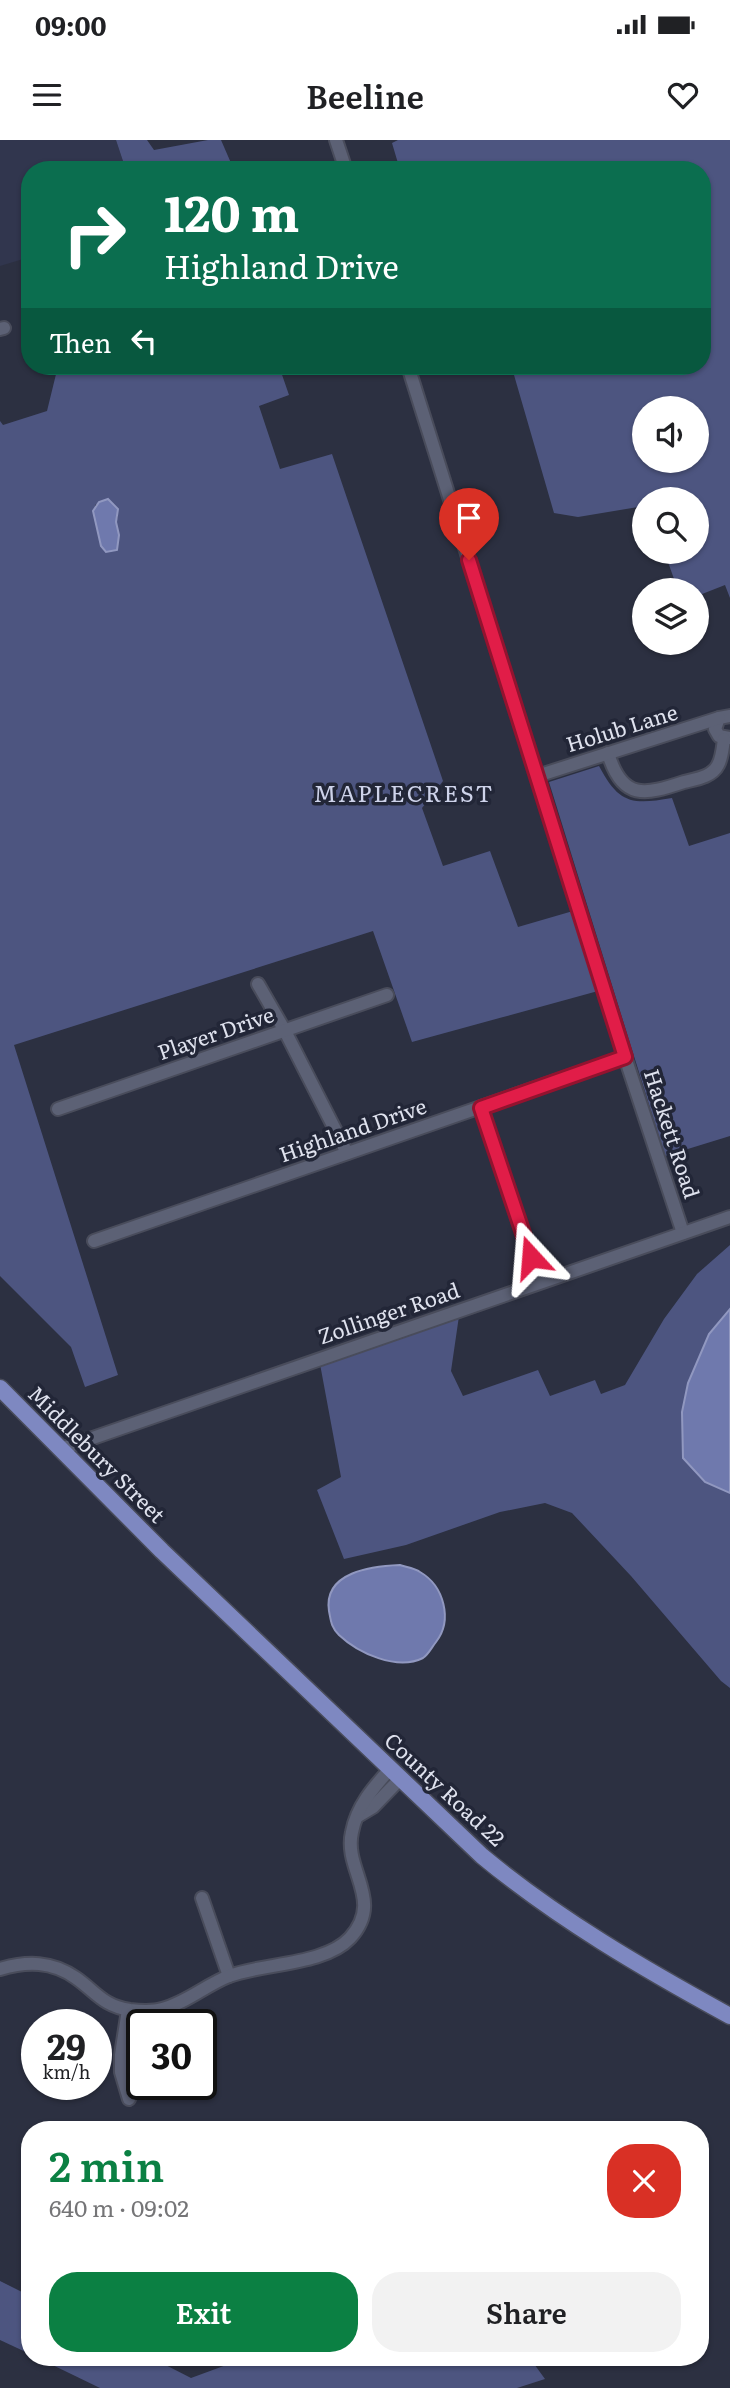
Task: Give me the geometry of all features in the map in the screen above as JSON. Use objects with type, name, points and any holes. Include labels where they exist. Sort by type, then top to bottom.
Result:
[{"type":"main road","name":"Middlebury Street","points":[[0,1388],[162,1551]]},
{"type":"main road","name":"County Road 22","points":[[162,1551],[482,1856],[534,1896],[664,1980],[730,2016]]},
{"type":"street","points":[[336,140],[343,161]]},
{"type":"street","name":"Hackett Road","points":[[411,375],[683,1233]]},
{"type":"street","points":[[608,753],[617,778],[638,791],[649,793],[710,774],[719,765],[727,738],[719,736],[715,729],[725,717]]},
{"type":"street","name":"Holub Lane","points":[[537,776],[725,717]]},
{"type":"street","points":[[258,984],[347,1153]]},
{"type":"street","name":"Player Drive","points":[[58,1109],[387,995]]},
{"type":"street","name":"Highland Drive","points":[[94,1241],[625,1057]]},
{"type":"street","points":[[481,1108],[539,1282]]},
{"type":"street","name":"Zollinger Road","points":[[61,1449],[730,1217]]},
{"type":"street","points":[[163,2009],[229,1976],[321,1956],[349,1939],[360,1923],[365,1900],[352,1854],[352,1831],[364,1799],[395,1774]]},
{"type":"street","points":[[202,1898],[229,1976]]},
{"type":"street","points":[[0,1969],[24,1963],[52,1966],[77,1979],[107,2003],[126,2009]]},
{"type":"street","points":[[126,2023],[121,2056],[121,2072],[126,2089]]},
{"type":"shaded area","points":[[0,140],[116,140],[123,161],[21,161],[21,260],[0,266]]},
{"type":"shaded area","points":[[116,140],[147,140],[154,150],[221,140],[230,161],[123,161]]},
{"type":"shaded area","points":[[398,140],[730,140],[730,598],[725,585],[709,591],[709,578],[674,578],[669,564],[709,564],[709,487],[632,487],[632,508],[578,517],[554,513],[514,375],[711,375],[711,161],[397,161],[392,143]]},
{"type":"shaded area","points":[[56,375],[282,375],[289,395],[259,406],[280,469],[332,454],[443,781],[422,808],[443,866],[490,851],[518,927],[573,911],[598,991],[412,1042],[373,931],[14,1045],[118,1375],[85,1387],[71,1347],[0,1276],[0,421],[3,425],[47,411]],"holes":[[[107,499],[118,516],[116,522],[119,535],[101,546],[95,520],[95,505]]]},
{"type":"shaded area","points":[[108,499],[118,509],[116,522],[119,535],[117,550],[106,552],[101,546],[93,511],[99,502]]},
{"type":"shaded area","points":[[599,766],[613,788],[628,799],[647,801],[672,798],[689,846],[730,833],[730,1136],[665,1156],[549,782]]},
{"type":"shaded area","points":[[730,1245],[730,1309],[709,1334],[705,1482],[730,1493],[730,1688],[572,1513],[545,1503],[500,1512],[406,1545],[344,1559],[317,1490],[341,1477],[320,1364],[459,1316],[451,1371],[463,1396],[538,1370],[550,1396],[595,1380],[601,1394],[625,1385],[664,1319],[697,1274]]},
{"type":"shaded area","points":[[730,1309],[730,1493],[705,1482],[683,1458],[682,1412],[688,1383],[709,1334]]},
{"type":"shaded area","points":[[400,1565],[416,1570],[428,1578],[440,1594],[445,1614],[441,1633],[427,1655],[402,1662],[367,1654],[347,1642],[334,1629],[329,1611],[329,1598],[341,1580],[364,1570]]},
{"type":"shaded area","points":[[0,2281],[21,2292],[21,2350],[0,2340]]},
{"type":"shaded area","points":[[55,2366],[168,2366],[191,2378],[224,2366],[536,2366],[545,2379],[517,2388],[100,2388]]},
{"type":"district","name":"MAPLECREST","points":[[404,794]]},
{"type":"route","points":[[469,560],[625,1057],[481,1108],[531,1257]]}]
